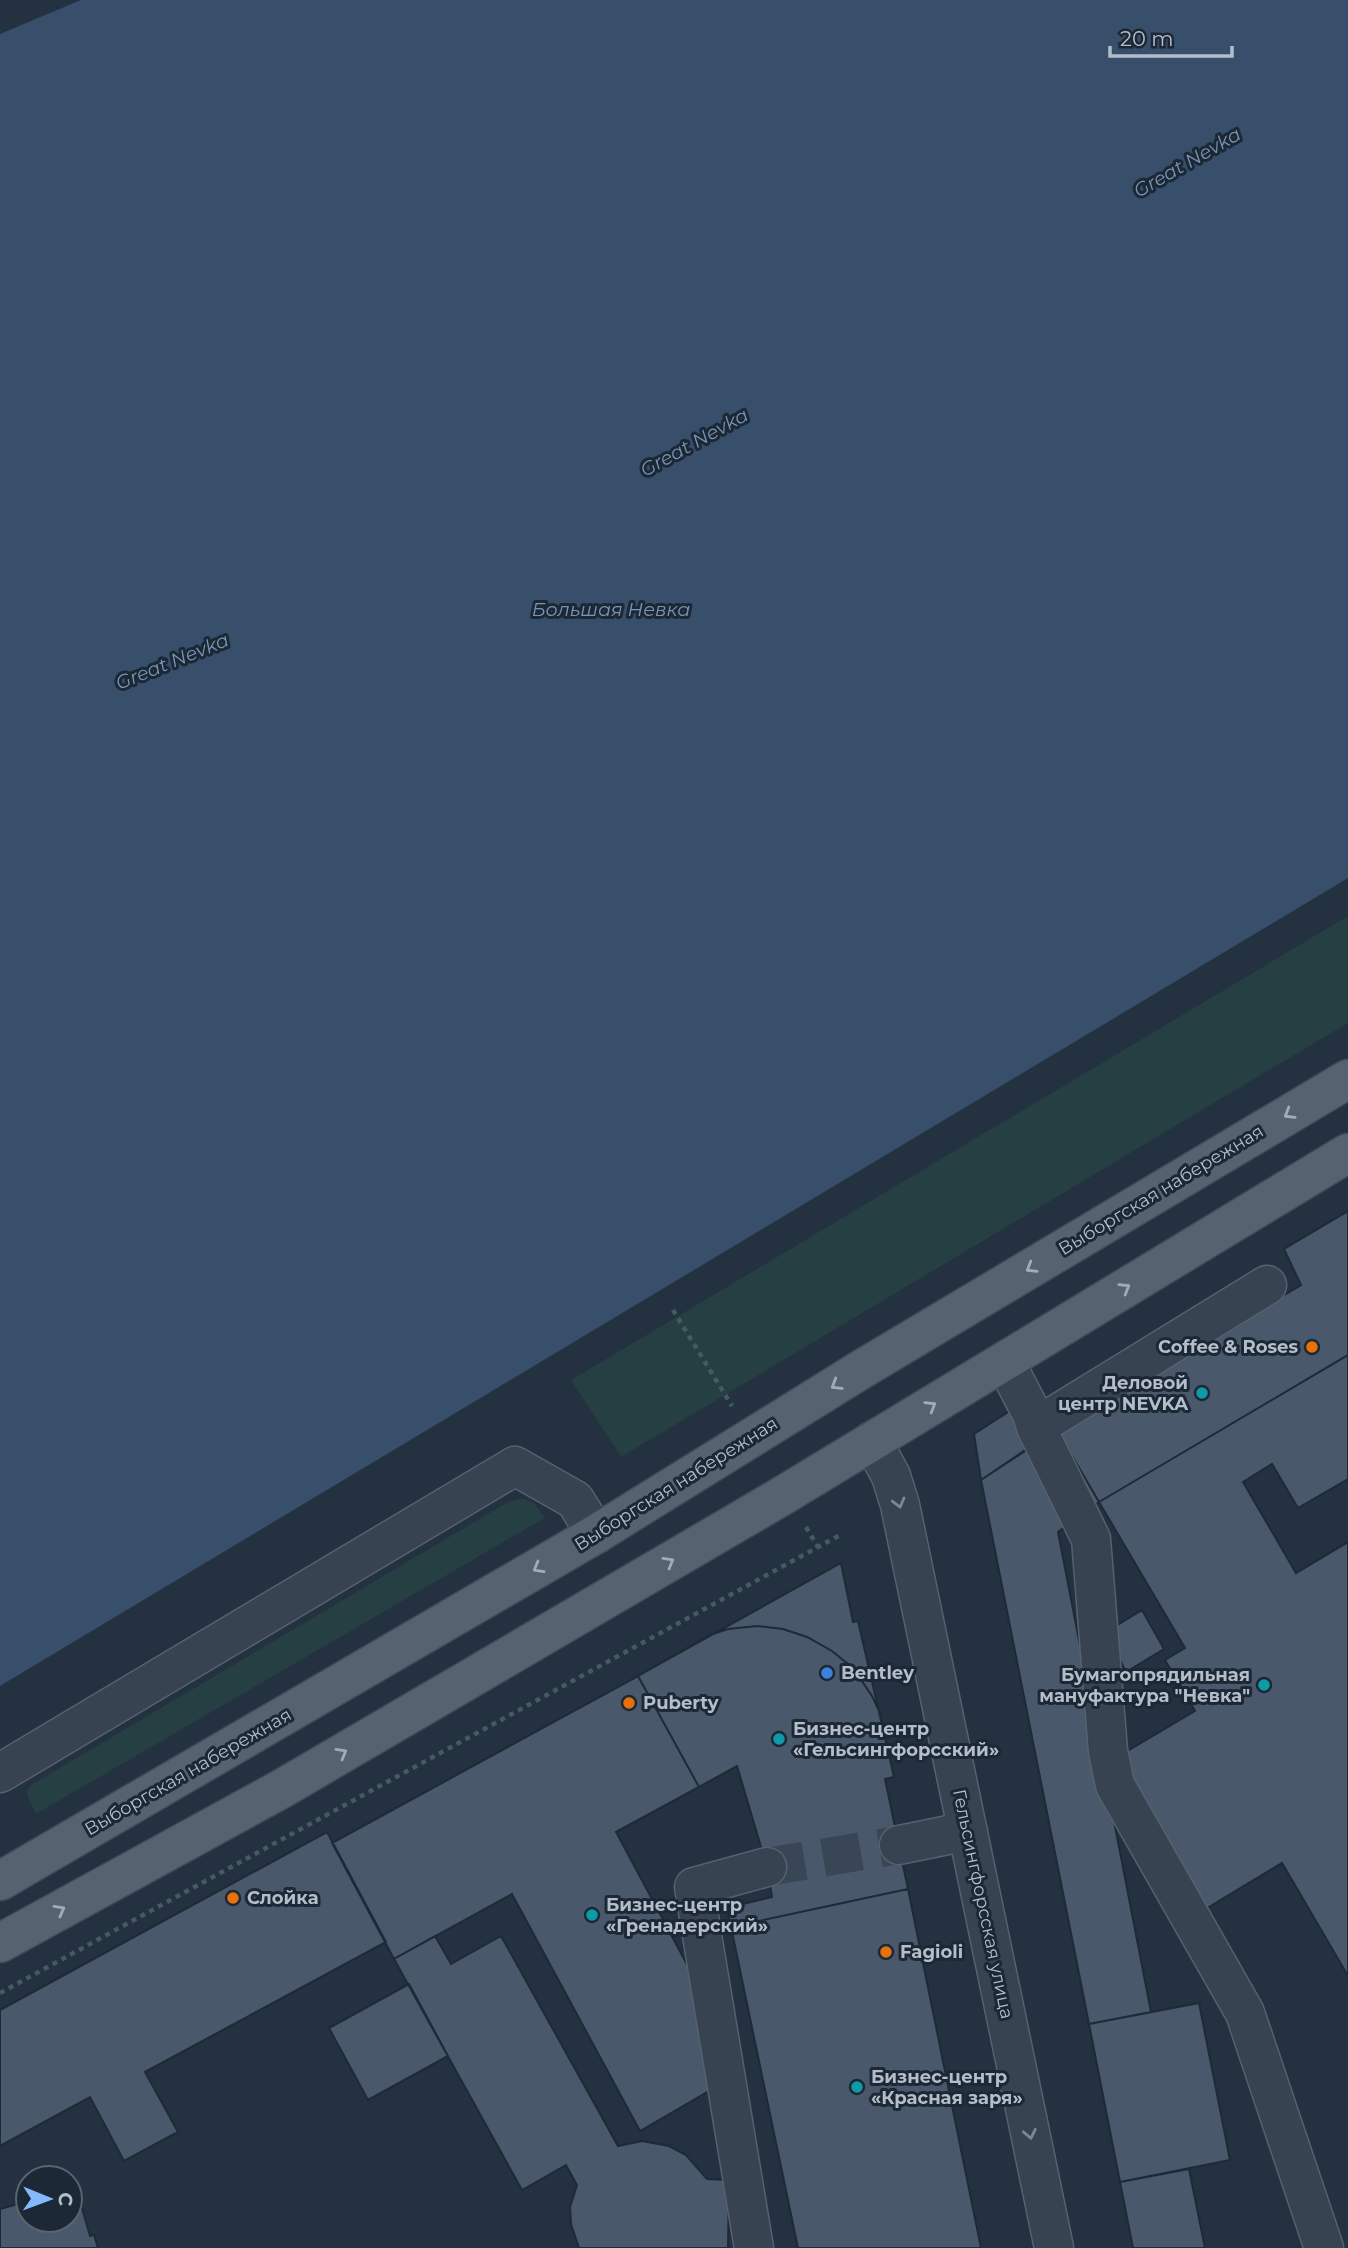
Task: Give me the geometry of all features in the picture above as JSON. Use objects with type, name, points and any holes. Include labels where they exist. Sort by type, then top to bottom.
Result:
[{"type":"main road","name":"Выборгская набережная","points":[[0,1881],[596,1534],[862,1369],[1348,1079]]},
{"type":"main road","points":[[0,1943],[283,1788],[1005,1362],[1348,1153]]},
{"type":"street","points":[[1036,1427],[1267,1284]]},
{"type":"street","points":[[1005,1362],[1091,1539],[1108,1751],[1115,1785],[1245,2013],[1324,2248]]},
{"type":"street","name":"Гельсингфорсская улица","points":[[872,1441],[891,1476],[901,1505],[1054,2248]]},
{"type":"street","points":[[0,1773],[515,1466],[575,1500],[596,1534]]},
{"type":"street","points":[[899,1845],[968,1831]]},
{"type":"street","points":[[754,2248],[694,1887],[767,1867]]},
{"type":"path","points":[[673,1310],[736,1412]]},
{"type":"path","points":[[804,1525],[818,1548]]},
{"type":"path","points":[[0,1993],[842,1534]]},
{"type":"green space","points":[[1348,916],[1348,1023],[621,1457],[571,1380]]},
{"type":"green space","points":[[523,1498],[535,1504],[545,1518],[36,1814],[28,1797],[27,1790],[31,1785],[508,1502]]},
{"type":"water","name":"Большая Невка","points":[[81,0],[1348,0],[1348,878],[0,1686],[0,34]]},
{"type":"building","name":"Деловой центр NEVKA","points":[[1348,1211],[1348,1355],[1099,1502],[1057,1430],[1301,1285],[1284,1249]]},
{"type":"building","name":"Бумагопрядильная мануфактура \"Невка\"","points":[[1348,1355],[1348,1479],[1298,1508],[1272,1464],[1243,1482],[1296,1573],[1348,1542],[1348,1976],[1282,1863],[1204,1910],[1114,1759],[1195,1711],[1165,1660],[1185,1648],[1099,1502]]},
{"type":"building","points":[[1019,1405],[1034,1444],[981,1480],[974,1434]]},
{"type":"building","points":[[1057,1430],[1099,1502],[1058,1532],[1151,2012],[1089,2024],[981,1480]]},
{"type":"building","name":"Бизнес-центр «Гельсингфорсский»","points":[[841,1563],[853,1622],[858,1621],[894,1777],[885,1779],[908,1889],[731,1927],[726,1908],[772,1897],[767,1867],[737,1766],[699,1787],[638,1676]]},
{"type":"building","points":[[1142,1610],[1164,1649],[1126,1672],[1106,1632]]},
{"type":"building","name":"Бизнес-центр «Гельсингфорсский»","points":[[757,1626],[783,1629],[807,1637],[832,1651],[853,1668],[872,1696],[880,1713],[894,1777],[885,1779],[908,1889],[731,1927],[726,1908],[772,1897],[767,1867],[737,1766],[699,1787],[638,1676],[710,1635],[728,1629]]},
{"type":"building","name":"Бизнес-центр «Гренадерский»","points":[[638,1676],[699,1787],[616,1832],[690,1970],[714,2088],[640,2131],[512,1894],[394,1959],[332,1843]]},
{"type":"building","points":[[327,1832],[386,1942],[145,2072],[178,2132],[124,2161],[90,2097],[0,2146],[0,2010]]},
{"type":"building","name":"Бизнес-центр «Красная заря»","points":[[908,1889],[981,2248],[798,2248],[731,1927]]},
{"type":"building","points":[[435,1936],[451,1964],[501,1936],[618,2146],[642,2141],[669,2146],[686,2155],[707,2179],[729,2180],[728,2248],[579,2248],[571,2224],[570,2207],[577,2185],[566,2165],[522,2190],[394,1959]]},
{"type":"building","points":[[409,1984],[448,2056],[368,2100],[329,2028]]},
{"type":"building","points":[[1199,2003],[1230,2160],[1120,2182],[1089,2024]]},
{"type":"building","points":[[1189,2169],[1205,2248],[1133,2248],[1120,2182]]},
{"type":"building","points":[[14,2205],[14,2234],[84,2234],[84,2215],[90,2236],[94,2235],[98,2248],[0,2248],[0,2209]]},
{"type":"tunnel","points":[[767,1867],[899,1845]]},
{"type":"place","name":"Coffee & Roses","points":[[1312,1347]]},
{"type":"place","name":"Деловой центр NEVKA","points":[[1202,1393]]},
{"type":"place","name":"Bentley","points":[[827,1673]]},
{"type":"place","name":"Бумагопрядильная мануфактура \"Невка\"","points":[[1264,1685]]},
{"type":"place","name":"Puberty","points":[[629,1703]]},
{"type":"place","name":"Бизнес-центр «Гельсингфорсский»","points":[[779,1739]]},
{"type":"place","name":"Слойка","points":[[233,1898]]},
{"type":"place","name":"Бизнес-центр «Гренадерский»","points":[[592,1915]]},
{"type":"place","name":"Fagioli","points":[[886,1952]]},
{"type":"place","name":"Бизнес-центр «Красная заря»","points":[[857,2087]]},
{"type":"water label","name":"Great Nevka","points":[[1187,162]]},
{"type":"water label","name":"Great Nevka","points":[[694,442]]},
{"type":"water label","name":"Great Nevka","points":[[172,661]]}]
